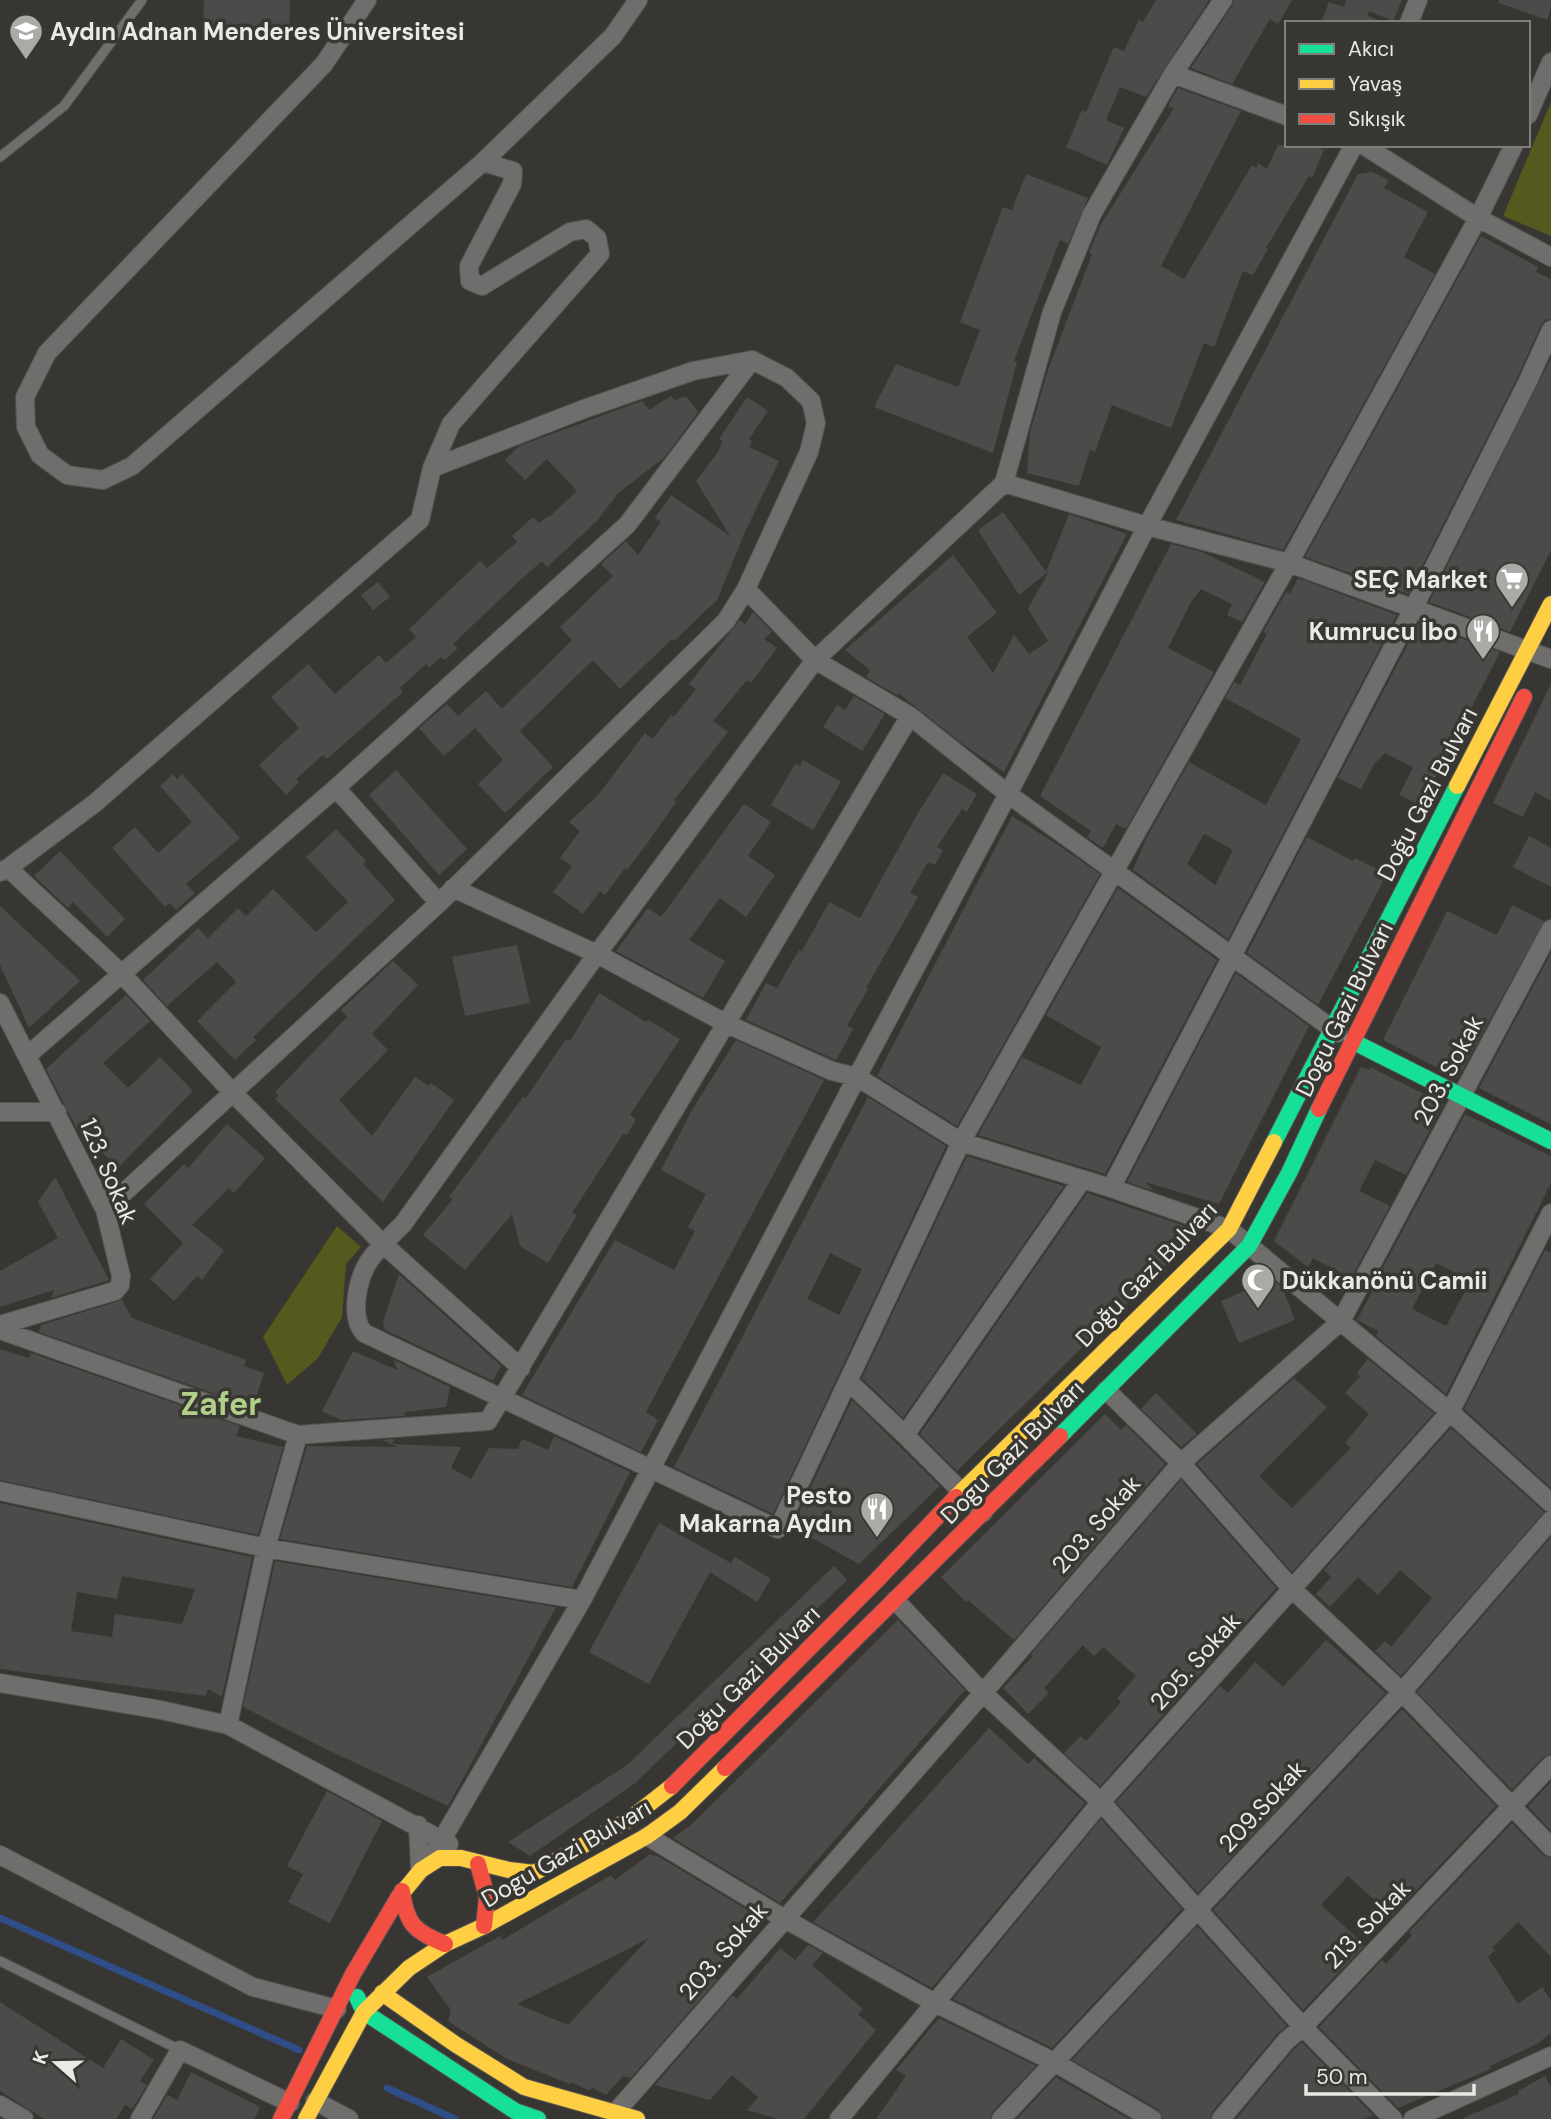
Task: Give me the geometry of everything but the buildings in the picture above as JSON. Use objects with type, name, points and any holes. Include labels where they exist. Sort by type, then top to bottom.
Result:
[{"type":"main road","name":"Doğu Gazi Bulvarı","points":[[425,1865],[438,1858],[453,1857],[516,1874],[534,1873],[630,1819],[663,1795],[876,1581],[960,1492],[1229,1229],[1551,604]]},
{"type":"main road","name":"Dogu Gazi Bulvarı","points":[[306,2119],[364,2012],[408,1968],[444,1944],[484,1926],[647,1836],[680,1812],[1249,1246],[1289,1173],[1352,1041],[1543,662]]},
{"type":"main road","points":[[1352,1041],[1551,1141]]},
{"type":"main road","points":[[475,1862],[487,1897],[484,1926]]},
{"type":"main road","points":[[285,2111],[354,1972],[402,1891],[425,1865]]},
{"type":"main road","points":[[402,1891],[403,1912],[411,1926],[419,1934],[444,1944]]},
{"type":"main road","points":[[354,1972],[355,1990],[364,2012],[515,2111],[538,2119]]},
{"type":"main road","points":[[383,1993],[455,2044],[524,2087],[636,2119]]},
{"type":"street","points":[[367,0],[324,64],[47,352],[25,397],[26,427],[40,455],[67,474],[103,480],[132,466],[483,162],[613,36],[638,0]]},
{"type":"street","points":[[1223,0],[1173,74],[1092,214],[1052,312],[1004,483],[815,660],[597,954],[403,1224],[368,1263],[355,1305],[358,1326],[364,1333],[778,1529],[961,1142],[1289,563],[1478,218],[1513,147]]},
{"type":"street","points":[[1410,21],[1418,0]]},
{"type":"street","points":[[1530,110],[1551,62]]},
{"type":"street","points":[[1173,74],[1285,115]]},
{"type":"street","points":[[425,1865],[582,1600],[1147,526],[1353,147]]},
{"type":"street","points":[[1366,147],[1478,218],[1551,257]]},
{"type":"street","points":[[483,162],[513,171],[512,184],[469,266],[470,281],[482,286],[570,232],[586,229],[597,238],[600,254],[451,424],[432,468],[420,520],[96,803],[4,870],[121,973],[234,1094],[383,1244],[521,1368]]},
{"type":"street","points":[[1111,1188],[1413,609],[1551,330]]},
{"type":"street","points":[[105,1210],[439,903],[726,621],[746,589],[809,452],[816,424],[811,401],[788,378],[752,360],[693,371],[584,409],[432,468]]},
{"type":"street","points":[[28,1055],[336,788],[627,525],[752,360]]},
{"type":"street","points":[[1004,483],[1147,526],[1289,563],[1526,651],[1543,662]]},
{"type":"street","points":[[746,589],[815,660],[910,716],[1008,794],[1230,957],[1352,1041]]},
{"type":"street","points":[[0,1327],[298,1435],[488,1421],[910,716]]},
{"type":"street","points":[[336,788],[439,903]]},
{"type":"street","points":[[453,888],[597,954],[727,1024],[832,1071],[857,1077],[961,1142],[1111,1188],[1229,1229],[1450,1412],[1551,1503]]},
{"type":"street","name":"203. Sokak","points":[[615,2113],[1181,1463],[1341,1321],[1551,929]]},
{"type":"street","name":"123. Sokak","points":[[0,1003],[105,1210],[121,1276],[118,1288],[0,1327]]},
{"type":"street","points":[[0,1112],[57,1112]]},
{"type":"street","points":[[905,1435],[1082,1180]]},
{"type":"street","name":"205. Sokak","points":[[839,2119],[1101,1802],[1450,1412],[1551,1213]]},
{"type":"street","points":[[849,1382],[983,1513]]},
{"type":"street","points":[[1106,1390],[1181,1463],[1293,1590],[1402,1692],[1551,1847]]},
{"type":"street","points":[[228,1725],[266,1548],[298,1435]]},
{"type":"street","points":[[0,1491],[266,1548],[582,1600]]},
{"type":"street","name":"209.Sokak","points":[[1001,2119],[1402,1692],[1551,1520]]},
{"type":"street","points":[[895,1600],[983,1693],[1101,1802],[1197,1912],[1392,2119]]},
{"type":"street","points":[[0,1683],[161,1710],[228,1725],[442,1838],[475,1862]]},
{"type":"street","name":"213. Sokak","points":[[1221,2119],[1286,2041],[1303,2027],[1551,1765]]},
{"type":"street","points":[[418,1825],[425,1865]]},
{"type":"street","points":[[647,1836],[783,1918],[935,2003],[1054,2062],[1152,2119]]},
{"type":"street","points":[[0,1855],[253,1987],[337,2009]]},
{"type":"street","points":[[143,2118],[180,2050],[285,2111]]},
{"type":"street","points":[[1413,2119],[1550,2060]]},
{"type":"street","points":[[315,2101],[322,2119]]},
{"type":"street","points":[[315,2101],[349,2119]]},
{"type":"street","points":[[0,2105],[24,2119]]},
{"type":"lane","points":[[0,158],[64,106],[142,0]]},
{"type":"lane","points":[[0,1961],[180,2050]]},
{"type":"green space","points":[[1551,102],[1551,236],[1503,216]]},
{"type":"green space","points":[[337,1226],[361,1247],[346,1264],[342,1317],[318,1358],[287,1385],[263,1337]]},
{"type":"waterway","points":[[0,1918],[299,2050]]},
{"type":"waterway","points":[[387,2088],[455,2119]]},
{"type":"traffic: fast","points":[[1274,1142],[1457,786]]},
{"type":"traffic: fast","points":[[1352,1041],[1551,1141]]},
{"type":"traffic: fast","points":[[1060,1436],[1249,1246],[1289,1173],[1319,1109]]},
{"type":"traffic: fast","points":[[357,1997],[364,2012],[515,2111],[538,2119]]},
{"type":"traffic: slow","points":[[1457,786],[1551,604]]},
{"type":"traffic: slow","points":[[956,1497],[1229,1229],[1274,1142]]},
{"type":"traffic: slow","points":[[306,2119],[364,2012],[409,1968],[445,1944],[484,1926],[647,1836],[680,1812],[725,1768]]},
{"type":"traffic: slow","points":[[398,1898],[421,1870],[440,1858],[461,1858],[534,1873],[630,1819],[672,1786]]},
{"type":"traffic: slow","points":[[382,1993],[455,2044],[524,2087],[637,2119]]},
{"type":"traffic: jam","points":[[1319,1109],[1524,697]]},
{"type":"traffic: jam","points":[[725,1768],[1060,1436]]},
{"type":"traffic: jam","points":[[672,1786],[956,1497]]},
{"type":"traffic: jam","points":[[478,1864],[487,1897],[484,1926]]},
{"type":"traffic: jam","points":[[402,1891],[409,1919],[419,1931],[445,1944]]},
{"type":"traffic: jam","points":[[281,2119],[353,1974],[398,1898]]},
{"type":"place","name":"Aydın Adnan Menderes Üniversitesi","points":[[26,61]]},
{"type":"place","name":"SEÇ Market","points":[[1512,609]]},
{"type":"place","name":"Kumrucu İbo","points":[[1483,661]]},
{"type":"place","name":"Dükkanönü Camii","points":[[1258,1310]]},
{"type":"place","name":"Pesto Makarna Aydın","points":[[877,1539]]},
{"type":"district","name":"Zafer","points":[[221,1404]]}]
